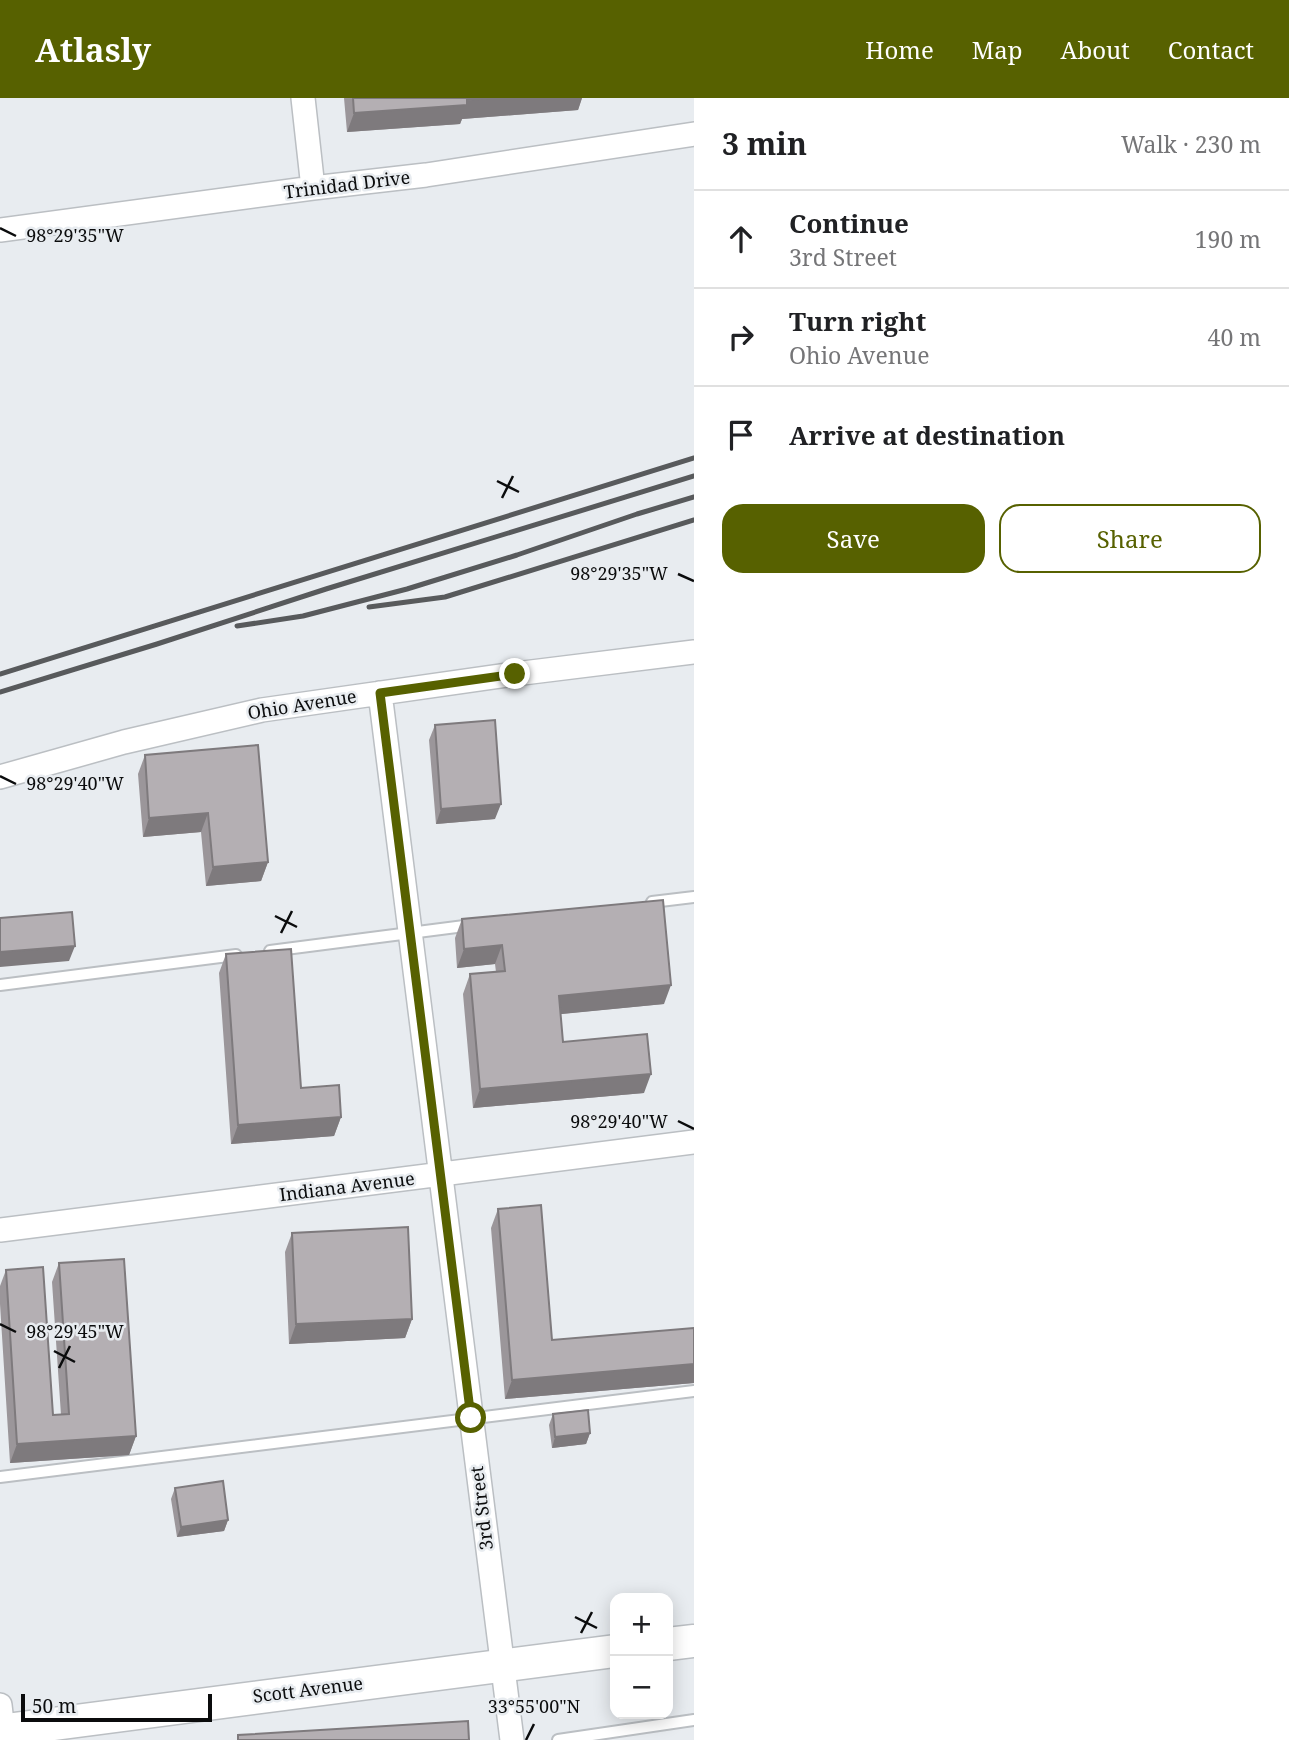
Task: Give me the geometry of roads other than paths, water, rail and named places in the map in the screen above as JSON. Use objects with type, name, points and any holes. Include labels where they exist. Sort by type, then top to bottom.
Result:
[{"type":"main road","points":[[673,1643],[694,1641]]},
{"type":"main road","name":"Scott Avenue","points":[[2,1726],[610,1652]]},
{"type":"street","points":[[303,98],[313,188]]},
{"type":"street","name":"Trinidad Drive","points":[[0,230],[426,175],[694,134]]},
{"type":"street","name":"Ohio Avenue","points":[[0,777],[124,742],[262,710],[694,652]]},
{"type":"street","name":"3rd Street","points":[[380,693],[512,1740]]},
{"type":"street","name":"Indiana Avenue","points":[[0,1230],[694,1142]]},
{"type":"lane","points":[[640,904],[694,897]]},
{"type":"lane","points":[[260,952],[478,924]]},
{"type":"lane","points":[[0,985],[247,954]]},
{"type":"lane","points":[[0,1477],[694,1391]]},
{"type":"lane","points":[[558,1740],[694,1720]]},
{"type":"railway","points":[[0,674],[694,458]]},
{"type":"railway","points":[[0,692],[694,476]]},
{"type":"railway","points":[[237,626],[303,616],[407,589],[694,497]]},
{"type":"railway","points":[[369,607],[445,597],[694,520]]}]
